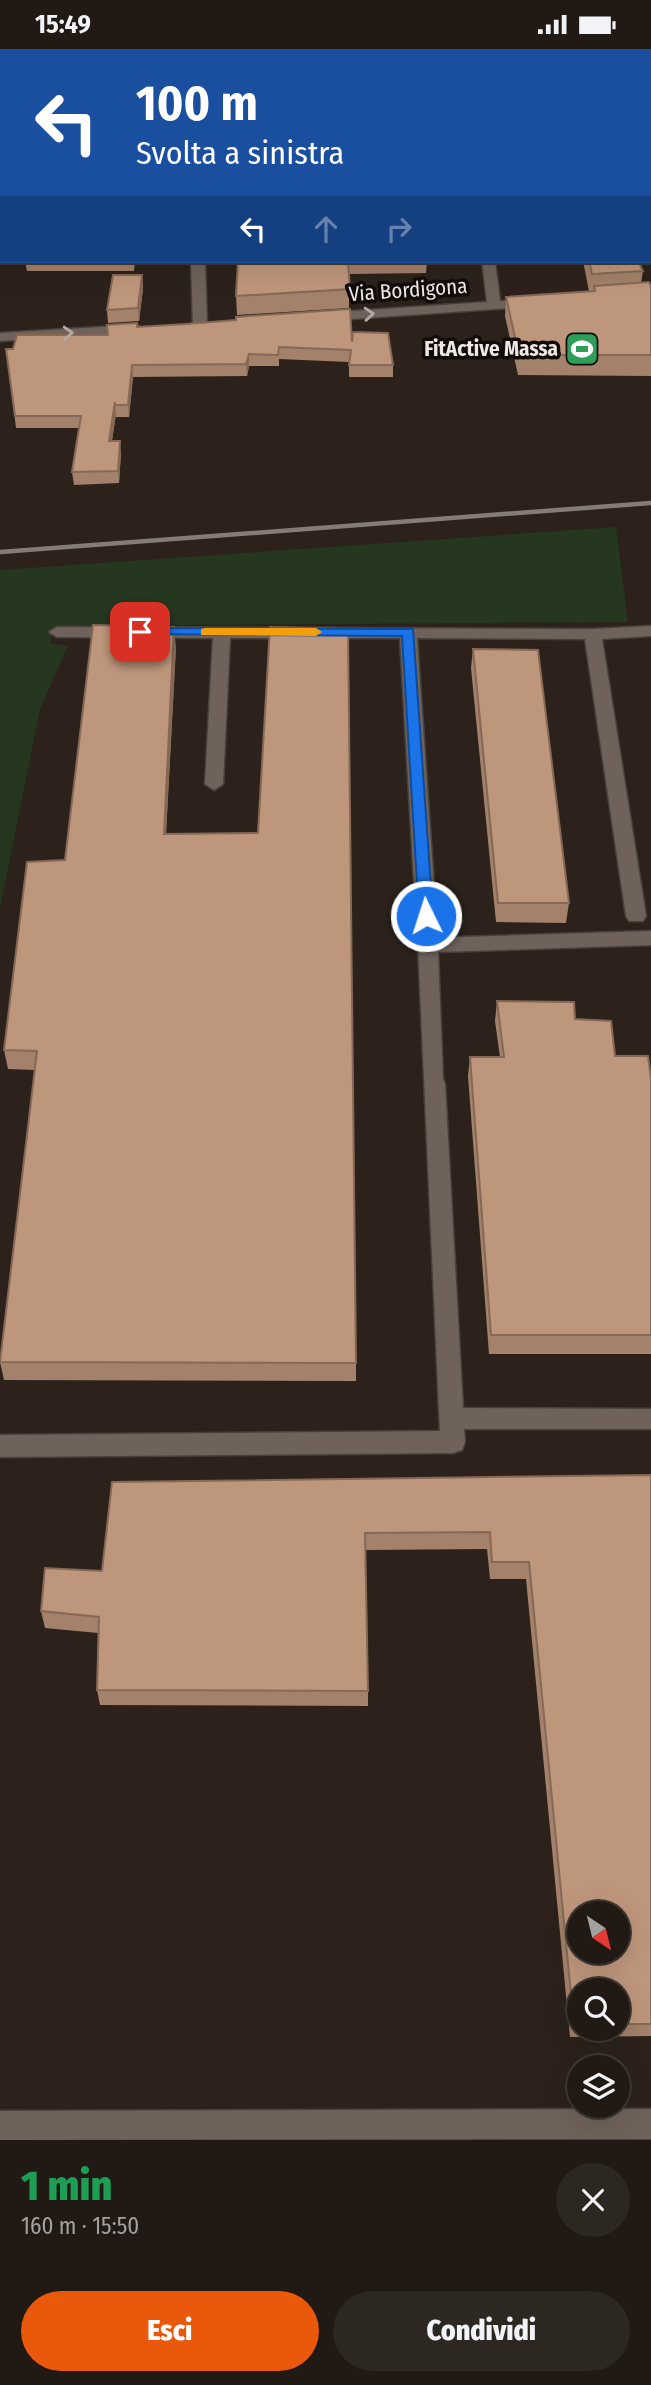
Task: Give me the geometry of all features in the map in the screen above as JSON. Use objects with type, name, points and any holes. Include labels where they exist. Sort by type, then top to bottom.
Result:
[{"type":"street","points":[[198,263],[200,326]]},
{"type":"street","points":[[488,263],[494,305]]},
{"type":"street","name":"Via Bordigona","points":[[307,318],[546,302]]},
{"type":"street","points":[[0,337],[149,328]]},
{"type":"street","points":[[57,632],[651,631]]},
{"type":"street","points":[[214,784],[222,632]]},
{"type":"street","points":[[0,1446],[453,1442],[428,945],[408,632]]},
{"type":"street","points":[[428,945],[641,929],[593,633]]},
{"type":"street","points":[[452,1418],[651,1419]]},
{"type":"street","points":[[0,2126],[651,2124]]},
{"type":"green space","points":[[616,527],[628,622],[55,626],[50,643],[68,646],[40,709],[0,908],[0,570]]},
{"type":"building","points":[[238,263],[348,263],[350,289],[236,296]]},
{"type":"building","points":[[589,263],[639,263],[643,271],[592,274]]},
{"type":"building","points":[[113,275],[142,275],[138,308],[107,310]]},
{"type":"building","name":"FitActive Massa","points":[[649,282],[651,355],[519,355],[506,297],[595,291],[594,286]]},
{"type":"building","points":[[350,309],[352,342],[353,332],[388,333],[393,365],[349,365],[351,350],[279,347],[278,355],[249,354],[246,364],[132,365],[128,405],[115,405],[115,402],[109,441],[120,441],[118,471],[72,472],[81,416],[15,416],[6,349],[13,349],[17,335],[108,335],[107,325],[137,323],[137,327],[186,324],[236,320],[236,317]]},
{"type":"building","points":[[93,625],[174,627],[164,834],[258,833],[270,627],[348,629],[356,1363],[0,1362],[37,1051],[4,1050],[27,862],[65,860]]},
{"type":"building","points":[[473,649],[538,650],[569,903],[498,903]]},
{"type":"building","points":[[497,1001],[574,1002],[575,1019],[611,1021],[615,1056],[648,1056],[651,1079],[651,1335],[491,1335],[470,1057],[504,1057]]},
{"type":"building","points":[[651,1475],[651,2024],[630,2024],[630,1978],[569,1978],[568,1964],[630,1964],[630,1901],[567,1901],[567,1953],[529,1562],[492,1562],[490,1532],[365,1533],[368,1691],[97,1690],[99,1617],[41,1611],[45,1568],[102,1571],[112,1482]]},
{"type":"railway","points":[[0,552],[651,503]]},
{"type":"slow traffic","points":[[205,632],[316,632]]},
{"type":"place","name":"FitActive Massa","points":[[582,349]]},
{"type":"route","points":[[140,632],[408,632],[426,916]]}]
